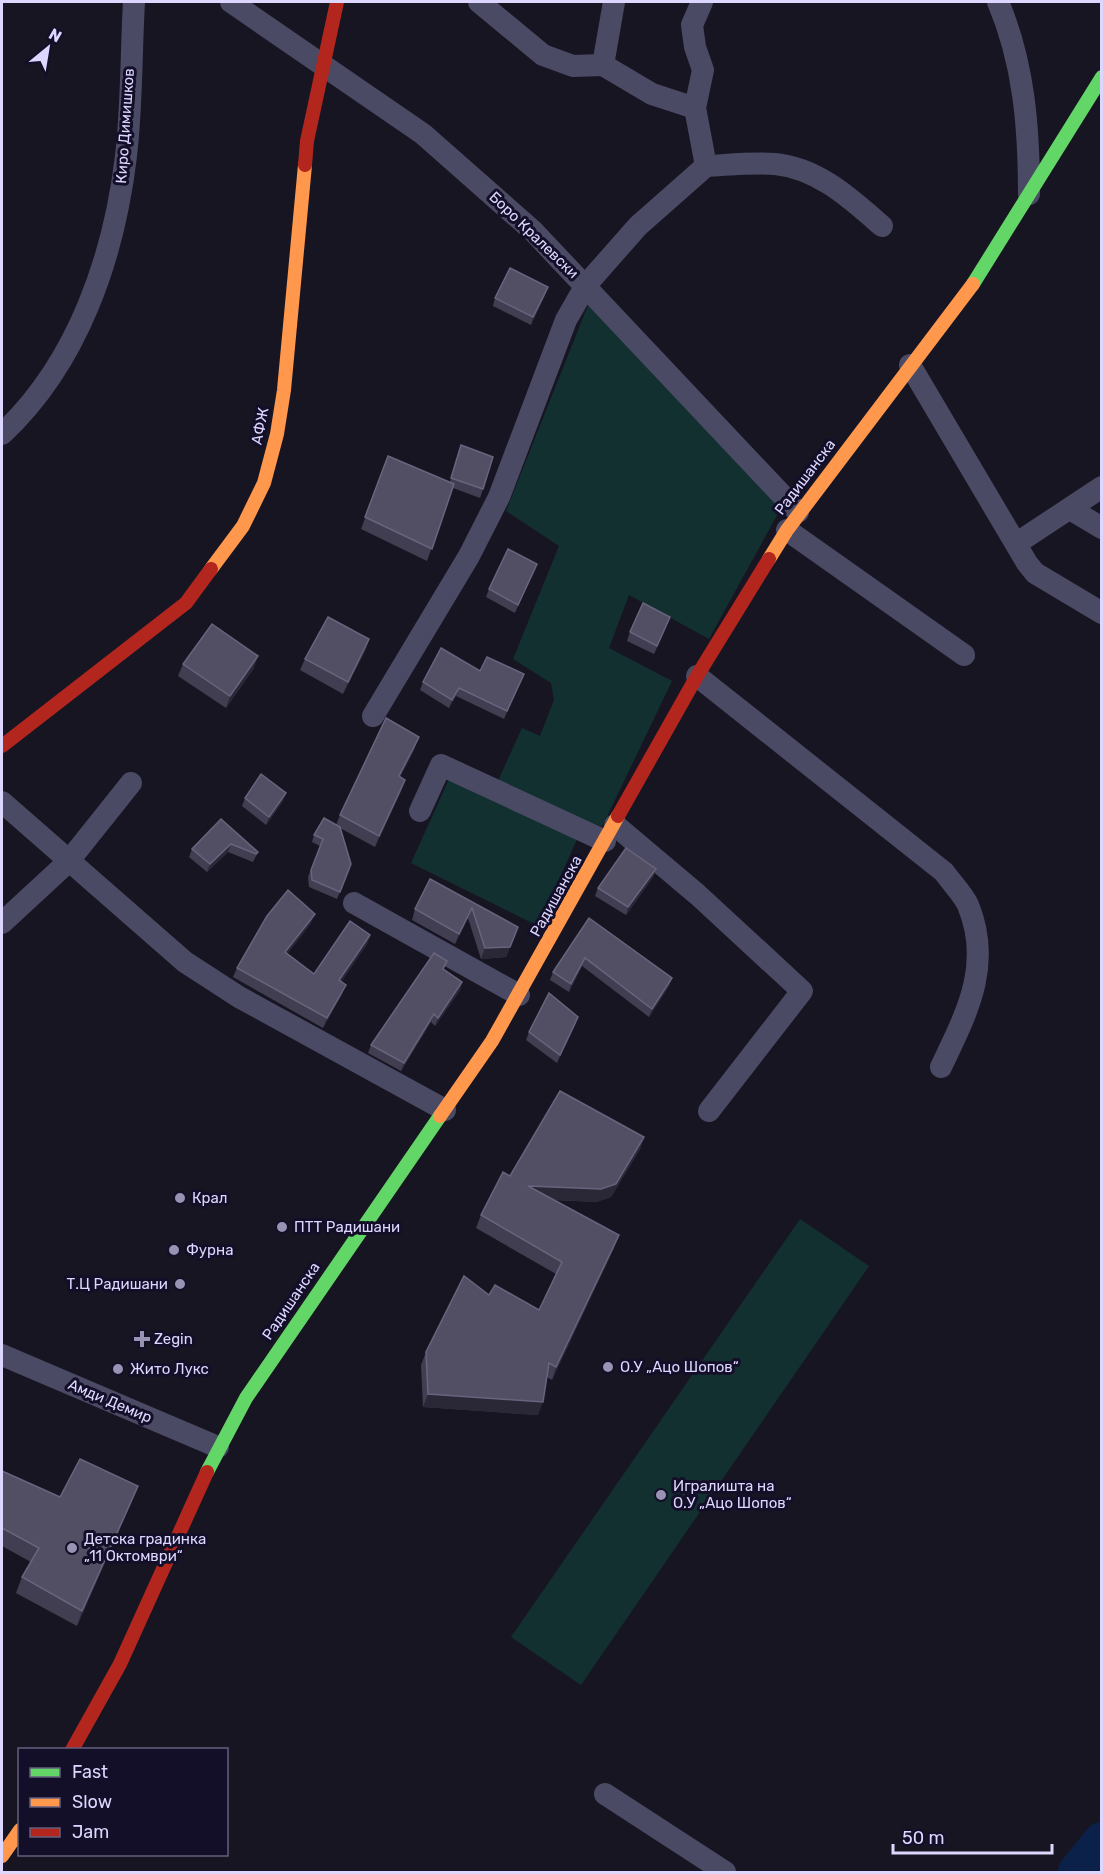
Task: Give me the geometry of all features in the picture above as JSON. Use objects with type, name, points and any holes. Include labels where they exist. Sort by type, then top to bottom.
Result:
[{"type":"street","name":"Киро Димишков","points":[[2,434],[49,377],[74,337],[102,268],[117,212],[126,155],[134,2]]},
{"type":"street","name":"Боро Кралевски","points":[[231,2],[423,134],[533,231],[586,285],[793,521],[964,655]]},
{"type":"street","name":"АФЖ","points":[[2,746],[186,603],[243,526],[264,483],[277,434],[284,390],[307,141],[337,2]]},
{"type":"street","points":[[479,2],[543,55],[573,66],[603,65],[652,94],[695,108]]},
{"type":"street","points":[[603,65],[614,2]]},
{"type":"street","points":[[702,2],[692,25],[695,47],[703,70],[702,87],[695,108],[705,166]]},
{"type":"street","points":[[998,2],[1009,30],[1025,98],[1029,139],[1029,196]]},
{"type":"street","name":"Радишанска","points":[[73,1748],[94,1714],[128,1646],[218,1447],[246,1398],[445,1110],[519,995],[697,676],[793,521],[910,365],[957,308],[1029,196],[1101,77]]},
{"type":"street","points":[[373,716],[469,556],[499,497],[566,320],[586,285],[638,226],[705,166],[776,164],[808,172],[846,195],[882,226]]},
{"type":"street","points":[[910,365],[1035,573],[1101,613]]},
{"type":"street","points":[[1017,543],[1101,487]]},
{"type":"street","points":[[1070,509],[1101,528]]},
{"type":"street","points":[[697,676],[944,872],[968,904],[978,945],[977,973],[972,1003],[941,1067]]},
{"type":"street","points":[[420,811],[441,765],[610,833],[698,895],[802,991],[709,1111]]},
{"type":"street","points":[[2,923],[68,862],[131,783]]},
{"type":"street","points":[[2,802],[68,862],[194,968],[239,997],[445,1110]]},
{"type":"street","points":[[354,903],[519,995]]},
{"type":"street","name":"Амди Демир","points":[[2,1355],[218,1447]]},
{"type":"street","points":[[605,1794],[725,1872]]},
{"type":"street","points":[[2,1856],[18,1833]]},
{"type":"green space","points":[[588,305],[781,508],[709,639],[629,595],[609,648],[672,681],[602,827],[497,783],[522,728],[540,736],[554,700],[551,683],[513,659],[559,546],[506,511]]},
{"type":"green space","points":[[450,777],[579,835],[538,926],[411,863]]},
{"type":"green space","name":"Игралишта на О.У „Ацо Шопов“","points":[[800,1219],[869,1266],[581,1685],[511,1637]]},
{"type":"building","points":[[510,268],[548,287],[533,317],[495,298]]},
{"type":"building","points":[[461,445],[493,457],[483,489],[451,478]]},
{"type":"building","points":[[388,456],[454,484],[432,549],[365,517]]},
{"type":"building","points":[[508,549],[537,564],[518,605],[489,589]]},
{"type":"building","points":[[643,603],[670,617],[657,646],[630,632]]},
{"type":"building","points":[[328,617],[369,639],[348,682],[305,659]]},
{"type":"building","points":[[212,624],[258,656],[230,696],[183,664]]},
{"type":"building","points":[[441,648],[480,671],[487,657],[524,674],[507,711],[459,688],[452,700],[423,682]]},
{"type":"building","points":[[386,718],[419,737],[399,776],[405,780],[379,836],[340,815]]},
{"type":"building","points":[[261,774],[286,793],[269,817],[245,798]]},
{"type":"building","points":[[324,818],[340,827],[351,864],[340,892],[312,880],[311,870],[323,839],[314,835]]},
{"type":"building","points":[[221,819],[258,852],[256,854],[231,844],[210,864],[192,849]]},
{"type":"building","points":[[626,848],[656,869],[628,907],[598,888]]},
{"type":"building","points":[[430,879],[518,927],[510,947],[485,948],[472,908],[459,934],[415,909]]},
{"type":"building","points":[[288,890],[315,914],[285,952],[314,974],[350,921],[370,935],[339,980],[346,985],[327,1018],[237,968],[267,916]]},
{"type":"building","points":[[589,918],[672,978],[652,1009],[585,958],[571,984],[553,972]]},
{"type":"building","points":[[434,953],[447,961],[443,969],[462,982],[438,1018],[434,1014],[404,1063],[371,1045]]},
{"type":"building","points":[[549,993],[578,1017],[560,1055],[529,1032]]},
{"type":"building","points":[[560,1091],[644,1137],[616,1184],[601,1189],[528,1186],[619,1235],[556,1367],[549,1363],[543,1402],[428,1394],[426,1352],[464,1276],[489,1295],[495,1285],[539,1310],[562,1262],[481,1215],[503,1172],[510,1176]]},
{"type":"building","points":[[80,1459],[138,1486],[82,1611],[22,1577],[39,1548],[2,1528],[2,1471],[60,1497]]},
{"type":"waterway","points":[[1077,1872],[1102,1841]]},
{"type":"traffic: fast","points":[[973,284],[1102,77]]},
{"type":"traffic: fast","points":[[207,1472],[246,1398],[440,1116]]},
{"type":"traffic: slow","points":[[211,569],[243,526],[264,483],[277,434],[284,390],[305,165]]},
{"type":"traffic: slow","points":[[769,559],[787,530],[973,284]]},
{"type":"traffic: slow","points":[[440,1116],[492,1041],[618,816]]},
{"type":"traffic: slow","points":[[2,1856],[18,1833]]},
{"type":"traffic: jam","points":[[305,165],[307,141],[337,2]]},
{"type":"traffic: jam","points":[[618,816],[697,676],[769,559]]},
{"type":"traffic: jam","points":[[2,746],[186,603],[211,569]]},
{"type":"traffic: jam","points":[[73,1748],[120,1664],[207,1472]]},
{"type":"place","name":"Крал","points":[[180,1198]]},
{"type":"place","name":"ПТТ Радишани","points":[[282,1227]]},
{"type":"place","name":"Фурна","points":[[174,1250]]},
{"type":"place","name":"Т.Ц Радишани","points":[[180,1284]]},
{"type":"place","name":"Zegin","points":[[142,1339]]},
{"type":"place","name":"О.У „Ацо Шопов“","points":[[608,1367]]},
{"type":"place","name":"Жито Лукс","points":[[118,1369]]},
{"type":"place","name":"Игралишта на О.У „Ацо Шопов“","points":[[661,1495]]},
{"type":"place","name":"Детска градинка „11 Октомври“","points":[[72,1548]]}]
